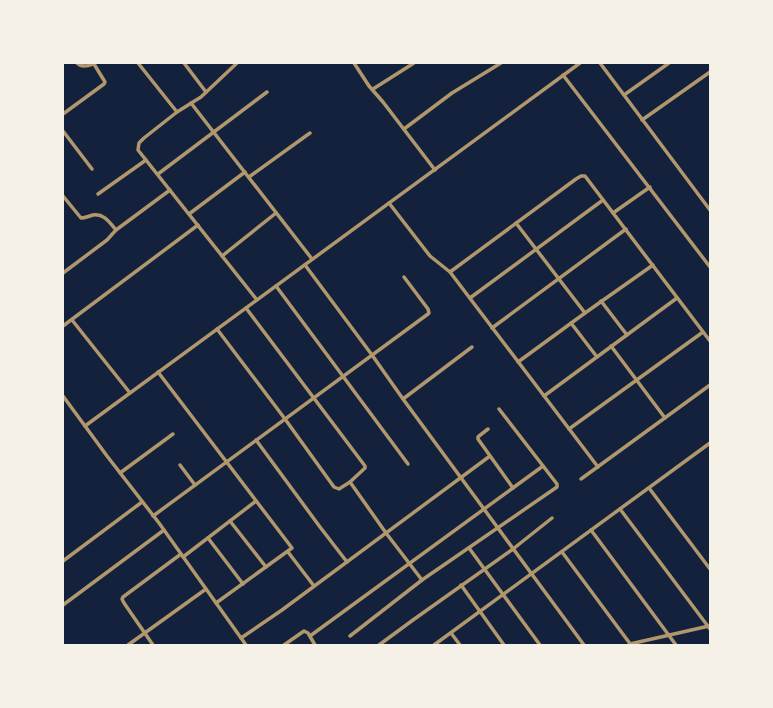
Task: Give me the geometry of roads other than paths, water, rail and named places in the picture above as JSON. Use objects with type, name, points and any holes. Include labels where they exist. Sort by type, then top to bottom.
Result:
[{"type":"street","points":[[63,114],[105,82],[94,63],[85,67],[78,65],[77,63]]},
{"type":"street","points":[[138,63],[177,112]]},
{"type":"street","points":[[184,63],[206,92]]},
{"type":"street","points":[[237,63],[206,92],[152,130],[139,144],[138,150],[257,300]]},
{"type":"street","points":[[354,63],[435,170]]},
{"type":"street","points":[[373,89],[414,63]]},
{"type":"street","points":[[404,129],[452,93],[501,63]]},
{"type":"street","points":[[85,426],[580,63]]},
{"type":"street","points":[[600,63],[710,210]]},
{"type":"street","points":[[624,94],[669,63]]},
{"type":"street","points":[[642,120],[710,72]]},
{"type":"street","points":[[563,75],[710,267]]},
{"type":"street","points":[[158,174],[267,92]]},
{"type":"street","points":[[191,103],[312,259]]},
{"type":"street","points":[[63,131],[92,168]]},
{"type":"street","points":[[249,177],[310,133]]},
{"type":"street","points":[[98,194],[146,160]]},
{"type":"street","points":[[189,214],[245,172]]},
{"type":"street","points":[[450,272],[581,176],[585,176],[710,341]]},
{"type":"street","points":[[613,213],[650,187]]},
{"type":"street","points":[[63,273],[107,240],[116,230],[170,190]]},
{"type":"street","points":[[63,196],[81,218],[100,214],[108,220],[116,230]]},
{"type":"street","points":[[470,298],[604,200]]},
{"type":"street","points":[[390,203],[430,256],[450,272],[598,467]]},
{"type":"street","points":[[222,256],[276,213]]},
{"type":"street","points":[[516,223],[585,313]]},
{"type":"street","points":[[63,326],[198,225]]},
{"type":"street","points":[[492,328],[626,229]]},
{"type":"street","points":[[305,265],[584,645]]},
{"type":"street","points":[[518,362],[653,265]]},
{"type":"street","points":[[153,516],[429,313],[428,309],[404,277]]},
{"type":"street","points":[[276,286],[408,464]]},
{"type":"street","points":[[544,396],[677,298]]},
{"type":"street","points":[[601,301],[627,335]]},
{"type":"street","points":[[217,329],[334,487],[339,490],[363,470],[365,468],[364,466],[246,308]]},
{"type":"street","points":[[72,320],[130,393]]},
{"type":"street","points":[[571,323],[597,357]]},
{"type":"street","points":[[569,429],[703,332]]},
{"type":"street","points":[[611,346],[665,418]]},
{"type":"street","points":[[403,399],[472,347]]},
{"type":"street","points":[[158,372],[292,548],[216,603]]},
{"type":"street","points":[[581,479],[710,385]]},
{"type":"street","points":[[63,396],[164,530],[246,645]]},
{"type":"street","points":[[350,636],[422,580],[557,487],[557,484],[499,409]]},
{"type":"street","points":[[488,429],[478,438],[514,488]]},
{"type":"street","points":[[120,473],[173,434]]},
{"type":"street","points":[[256,440],[347,562]]},
{"type":"street","points":[[434,645],[710,443]]},
{"type":"street","points":[[241,638],[282,610],[490,456]]},
{"type":"street","points":[[180,465],[195,485]]},
{"type":"street","points":[[310,636],[543,466]]},
{"type":"street","points":[[350,482],[422,580]]},
{"type":"street","points":[[649,488],[710,569]]},
{"type":"street","points":[[153,645],[124,603],[122,599],[123,597],[208,538],[256,500]]},
{"type":"street","points":[[63,561],[142,502]]},
{"type":"street","points":[[562,552],[631,644],[709,627],[620,509]]},
{"type":"street","points":[[379,645],[513,549],[552,518]]},
{"type":"street","points":[[230,521],[266,567]]},
{"type":"street","points":[[63,605],[164,530]]},
{"type":"street","points":[[591,530],[676,645]]},
{"type":"street","points":[[208,538],[243,584]]},
{"type":"street","points":[[469,548],[540,645]]},
{"type":"street","points":[[288,552],[314,586]]},
{"type":"street","points":[[461,585],[504,645]]},
{"type":"street","points":[[128,645],[206,589]]},
{"type":"street","points":[[284,645],[305,631],[315,645]]},
{"type":"street","points":[[451,633],[460,645]]}]
